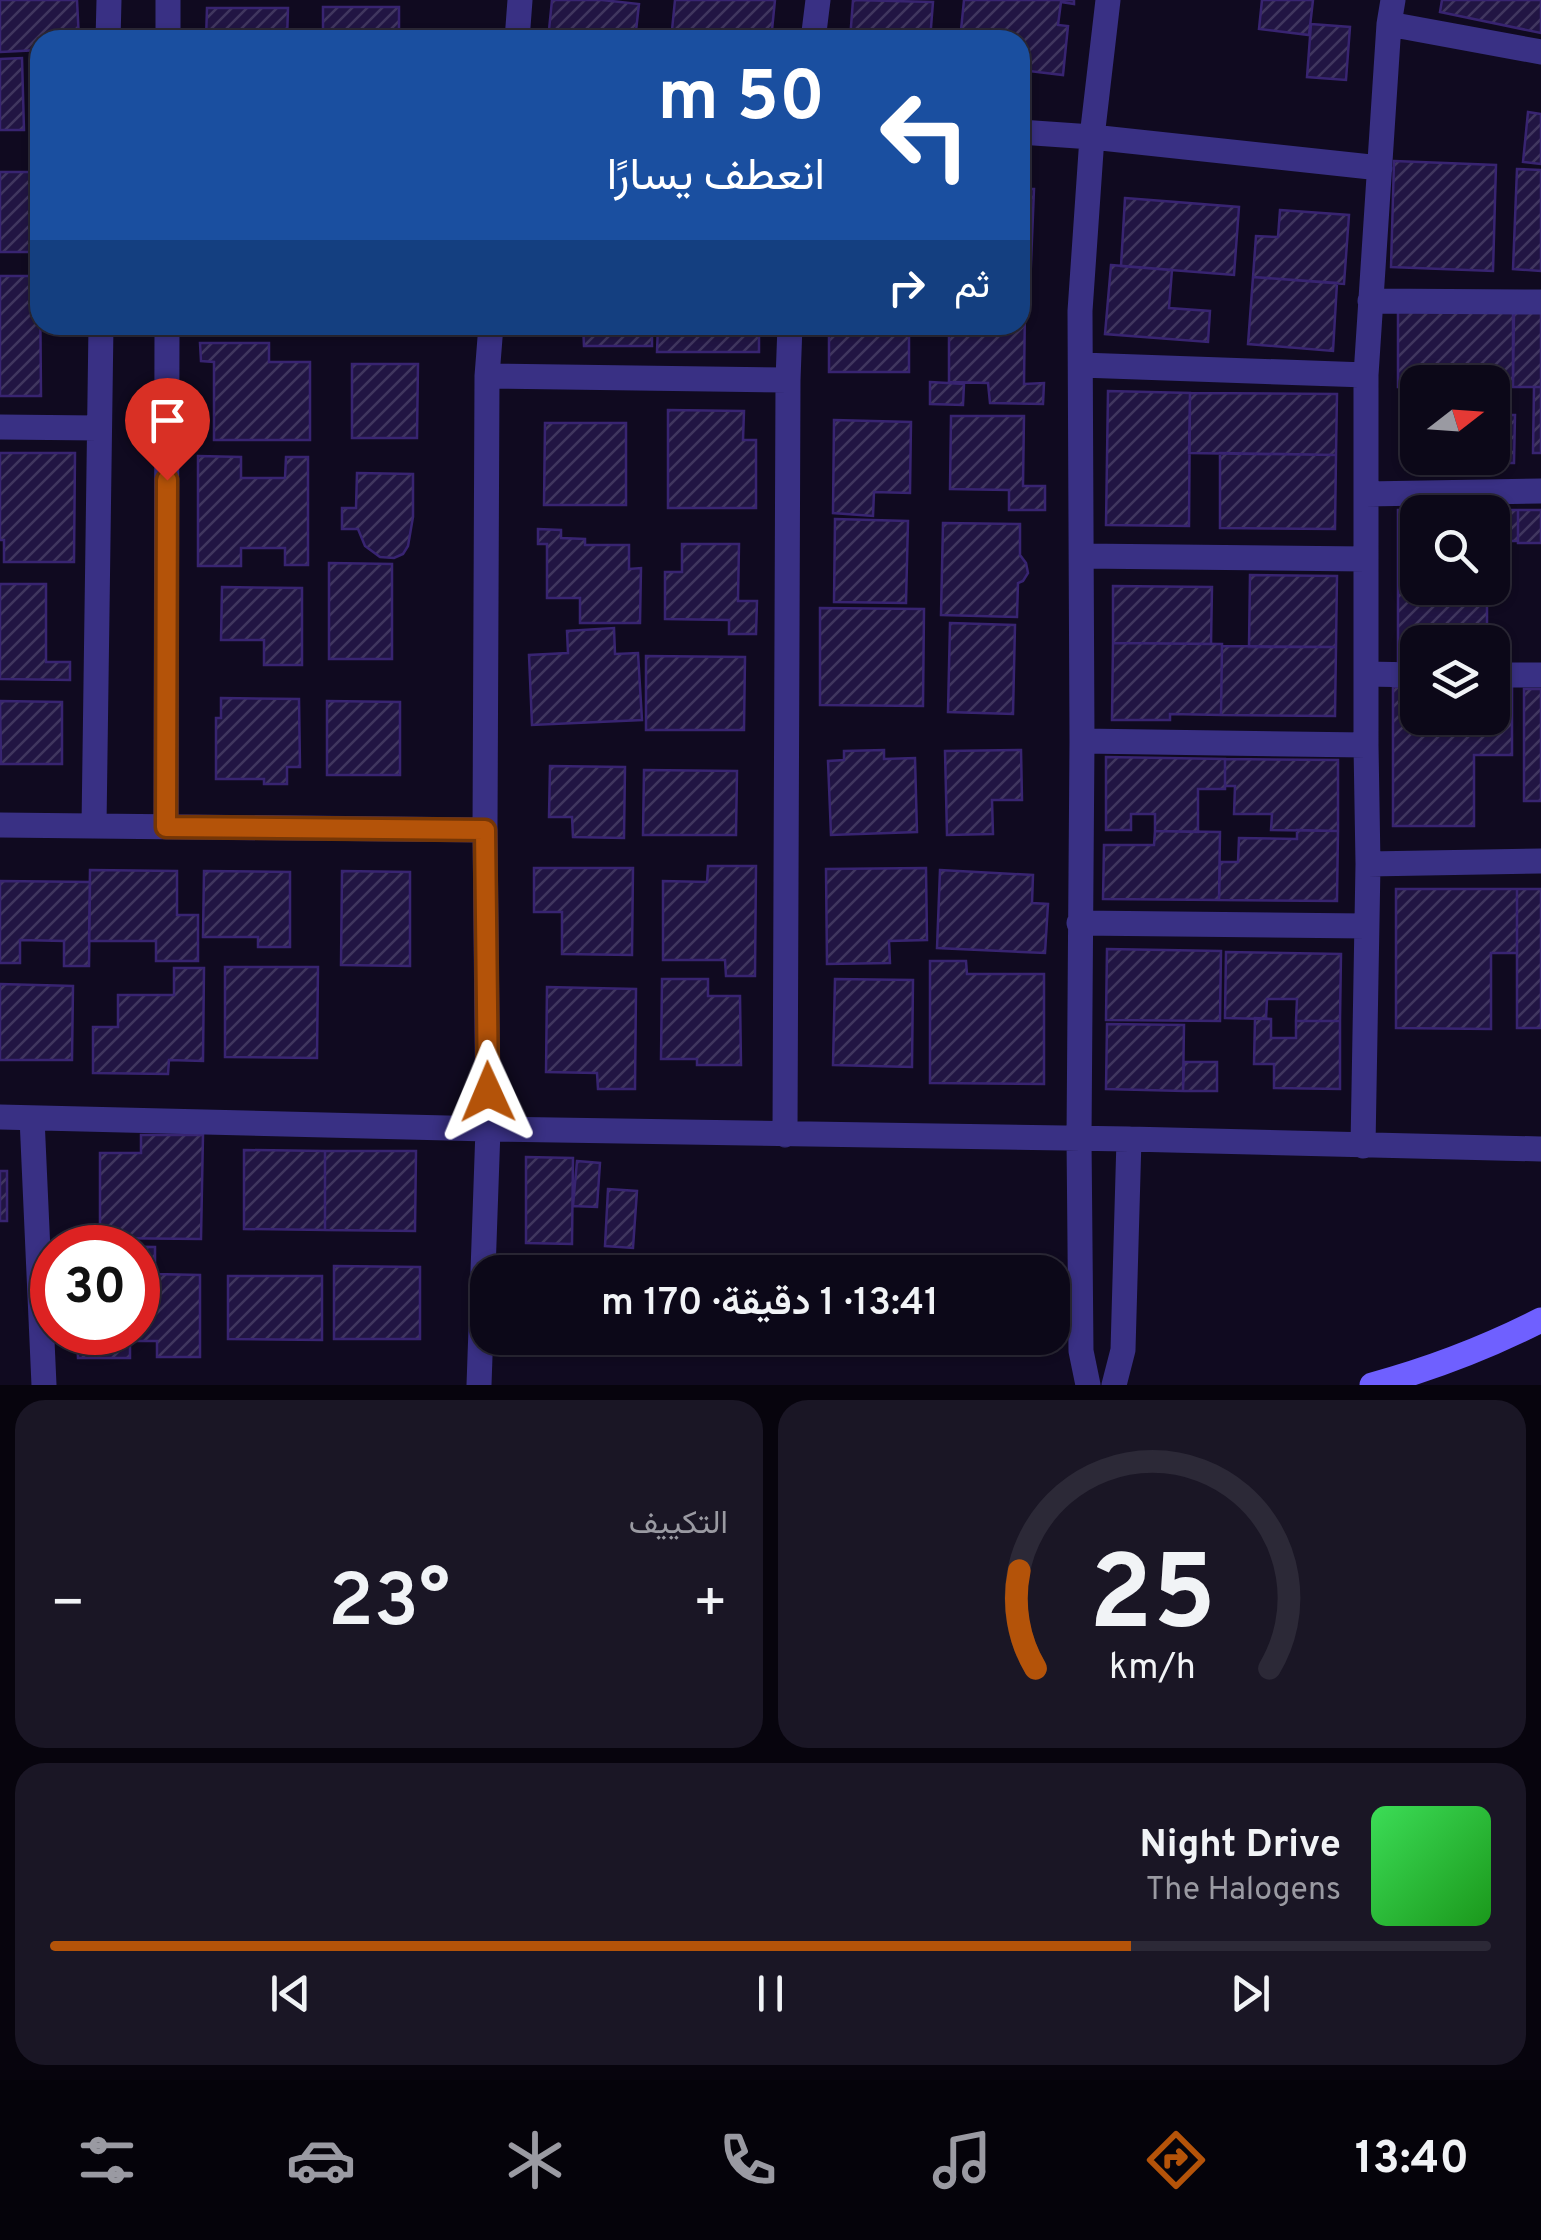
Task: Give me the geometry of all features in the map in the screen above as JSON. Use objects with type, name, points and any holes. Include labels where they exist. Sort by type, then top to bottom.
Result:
[{"type":"main road","points":[[1372,1385],[1426,1370],[1498,1342],[1541,1320]]},
{"type":"street","points":[[108,30],[109,0]]},
{"type":"street","points":[[168,0],[168,30]]},
{"type":"street","points":[[517,30],[520,0]]},
{"type":"street","points":[[814,30],[818,0]]},
{"type":"street","points":[[1088,1385],[1081,1351],[1079,1138],[1080,310],[1092,137],[1108,0]]},
{"type":"street","points":[[1363,1146],[1368,864],[1366,375],[1391,12],[1541,52]]},
{"type":"street","points":[[1030,133],[1380,168]]},
{"type":"street","points":[[1370,301],[1541,302]]},
{"type":"street","points":[[94,826],[101,335]]},
{"type":"street","points":[[166,827],[167,335]]},
{"type":"street","points":[[479,1385],[488,1130],[485,830],[490,335]]},
{"type":"street","points":[[785,1135],[790,335]]},
{"type":"street","points":[[1081,365],[1366,375]]},
{"type":"street","points":[[487,376],[788,380]]},
{"type":"street","points":[[0,427],[98,428]]},
{"type":"street","points":[[1366,494],[1541,491]]},
{"type":"street","points":[[1082,556],[1366,559]]},
{"type":"street","points":[[1367,674],[1400,675]]},
{"type":"street","points":[[1510,675],[1541,675]]},
{"type":"street","points":[[1082,741],[1366,745]]},
{"type":"street","points":[[0,825],[485,830]]},
{"type":"street","points":[[1368,864],[1541,861]]},
{"type":"street","points":[[1079,922],[1366,926]]},
{"type":"street","points":[[0,1117],[1541,1149]]},
{"type":"street","points":[[32,1118],[44,1385]]},
{"type":"street","points":[[1114,1385],[1122,1350],[1129,1139]]},
{"type":"building","points":[[0,0],[77,0],[78,30],[30,30],[30,50],[0,52]]},
{"type":"building","points":[[552,0],[639,4],[636,30],[549,30]]},
{"type":"building","points":[[675,0],[775,0],[772,30],[672,30]]},
{"type":"building","points":[[853,0],[933,2],[931,30],[851,30]]},
{"type":"building","points":[[964,0],[1074,0],[1074,4],[1061,2],[1058,25],[1068,26],[1063,75],[1030,71],[1030,30],[961,30]]},
{"type":"building","points":[[1262,0],[1313,0],[1309,35],[1259,29]]},
{"type":"building","points":[[1442,0],[1541,0],[1541,33],[1440,12]]},
{"type":"building","points":[[323,7],[399,7],[399,30],[323,30]]},
{"type":"building","points":[[207,8],[288,8],[287,30],[206,30]]},
{"type":"building","points":[[1311,24],[1350,27],[1346,80],[1307,77]]},
{"type":"building","points":[[22,58],[24,130],[0,130],[0,59]]},
{"type":"building","points":[[1528,112],[1541,114],[1541,164],[1523,162]]},
{"type":"building","points":[[1394,161],[1496,165],[1493,271],[1391,267]]},
{"type":"building","points":[[1517,169],[1541,170],[1541,271],[1513,269]]},
{"type":"building","points":[[0,172],[30,172],[30,252],[0,252]]},
{"type":"building","points":[[1030,189],[1034,189],[1030,288]]},
{"type":"building","points":[[1125,198],[1239,207],[1234,275],[1121,266]]},
{"type":"building","points":[[1280,210],[1349,215],[1344,284],[1253,277],[1256,236],[1278,237]]},
{"type":"building","points":[[1111,265],[1172,270],[1169,308],[1210,311],[1208,342],[1105,334]]},
{"type":"building","points":[[0,276],[30,276],[30,335],[40,335],[41,396],[0,396]]},
{"type":"building","points":[[1253,277],[1337,283],[1333,351],[1248,344]]},
{"type":"building","points":[[1398,310],[1514,311],[1513,387],[1510,365],[1400,365],[1398,387]]},
{"type":"building","points":[[1513,312],[1541,312],[1541,387],[1513,387]]},
{"type":"building","points":[[583,335],[652,335],[652,346],[584,346]]},
{"type":"building","points":[[658,335],[759,335],[759,352],[657,352]]},
{"type":"building","points":[[829,335],[909,335],[909,372],[829,372]]},
{"type":"building","points":[[949,335],[1025,335],[1024,384],[1044,383],[1043,404],[990,403],[988,383],[949,382]]},
{"type":"building","points":[[200,343],[269,343],[269,362],[310,362],[310,440],[214,440],[214,362],[201,361]]},
{"type":"building","points":[[352,364],[418,364],[417,438],[352,438]]},
{"type":"building","points":[[930,382],[964,384],[963,405],[930,404]]},
{"type":"building","points":[[1534,387],[1541,387],[1541,453],[1533,453]]},
{"type":"building","points":[[1108,391],[1190,393],[1189,526],[1106,525]]},
{"type":"building","points":[[1190,393],[1337,394],[1336,455],[1189,453]]},
{"type":"building","points":[[668,410],[744,411],[743,440],[756,440],[756,508],[668,508]]},
{"type":"building","points":[[1510,415],[1515,415],[1514,463],[1510,463]]},
{"type":"building","points":[[951,416],[1024,416],[1023,486],[1045,486],[1045,510],[1009,510],[1009,490],[950,489]]},
{"type":"building","points":[[834,420],[911,422],[910,493],[874,492],[873,516],[833,513]]},
{"type":"building","points":[[545,423],[626,423],[626,505],[544,505]]},
{"type":"building","points":[[0,453],[75,453],[74,562],[4,562],[4,540],[0,540]]},
{"type":"building","points":[[1220,453],[1336,455],[1335,529],[1220,528]]},
{"type":"building","points":[[198,456],[241,457],[241,478],[285,478],[286,457],[308,457],[308,565],[285,565],[285,548],[241,548],[241,566],[198,566]]},
{"type":"building","points":[[357,473],[413,474],[413,517],[403,554],[380,557],[365,546],[358,529],[342,529],[342,508],[356,508]]},
{"type":"building","points":[[1398,510],[1400,510],[1400,585]]},
{"type":"building","points":[[1510,510],[1518,510],[1518,541],[1510,541]]},
{"type":"building","points":[[1518,510],[1541,510],[1541,543],[1518,543]]},
{"type":"building","points":[[835,519],[908,521],[906,603],[834,602]]},
{"type":"building","points":[[943,523],[1020,524],[1020,555],[1028,573],[1018,583],[1017,617],[941,615]]},
{"type":"building","points":[[538,529],[561,530],[561,538],[585,539],[585,545],[629,545],[629,569],[641,568],[640,623],[580,623],[580,598],[547,598],[547,544],[538,544]]},
{"type":"building","points":[[682,544],[739,544],[738,601],[757,601],[756,634],[729,634],[729,620],[665,619],[665,572],[682,572]]},
{"type":"building","points":[[329,563],[392,564],[392,659],[329,659]]},
{"type":"building","points":[[1250,575],[1337,576],[1336,647],[1249,647]]},
{"type":"building","points":[[0,584],[46,584],[46,662],[70,662],[70,680],[0,679]]},
{"type":"building","points":[[1398,585],[1400,605],[1487,605],[1487,625],[1400,625],[1398,661]]},
{"type":"building","points":[[1113,586],[1212,587],[1211,644],[1113,643]]},
{"type":"building","points":[[222,587],[302,588],[302,665],[264,665],[264,640],[221,640]]},
{"type":"building","points":[[820,608],[924,609],[923,706],[820,705]]},
{"type":"building","points":[[950,623],[1015,625],[1013,714],[948,712]]},
{"type":"building","points":[[614,628],[615,654],[638,653],[642,720],[532,725],[529,655],[568,653],[567,631]]},
{"type":"building","points":[[1113,643],[1222,644],[1221,715],[1170,714],[1170,720],[1112,720]]},
{"type":"building","points":[[1222,646],[1336,647],[1335,716],[1221,715]]},
{"type":"building","points":[[646,656],[745,657],[744,730],[646,730]]},
{"type":"building","points":[[1393,687],[1400,687],[1400,735],[1510,735],[1512,688],[1512,755],[1474,755],[1474,826],[1393,826]]},
{"type":"building","points":[[1524,689],[1541,689],[1541,801],[1524,801]]},
{"type":"building","points":[[221,698],[299,699],[300,767],[287,767],[287,784],[264,784],[264,779],[216,779],[216,718],[221,718]]},
{"type":"building","points":[[0,701],[62,702],[62,764],[1,764]]},
{"type":"building","points":[[327,701],[400,702],[400,775],[327,775]]},
{"type":"building","points":[[884,750],[884,759],[915,758],[917,832],[831,835],[828,761],[844,760],[844,751]]},
{"type":"building","points":[[1021,750],[1022,800],[992,800],[993,834],[947,835],[945,751]]},
{"type":"building","points":[[1106,757],[1225,759],[1225,789],[1198,789],[1198,832],[1155,831],[1155,814],[1131,814],[1131,830],[1106,830]]},
{"type":"building","points":[[1225,759],[1338,760],[1338,831],[1271,830],[1272,814],[1234,814],[1235,786],[1225,786]]},
{"type":"building","points":[[550,766],[625,767],[624,838],[573,837],[572,817],[549,817]]},
{"type":"building","points":[[644,770],[737,771],[736,835],[643,835]]},
{"type":"building","points":[[1297,830],[1338,831],[1337,901],[1219,900],[1220,862],[1238,862],[1239,838],[1297,839]]},
{"type":"building","points":[[1155,831],[1220,832],[1219,900],[1103,899],[1104,845],[1154,845]]},
{"type":"building","points":[[708,866],[756,866],[755,976],[726,976],[725,960],[663,960],[663,881],[707,882]]},
{"type":"building","points":[[534,868],[633,868],[632,955],[562,954],[562,912],[534,912]]},
{"type":"building","points":[[926,868],[927,940],[889,941],[890,963],[827,964],[826,869]]},
{"type":"building","points":[[90,870],[177,871],[177,915],[198,915],[198,961],[156,961],[156,941],[89,941]]},
{"type":"building","points":[[940,870],[1033,875],[1032,903],[1048,904],[1045,953],[937,948]]},
{"type":"building","points":[[204,871],[290,872],[290,947],[258,947],[258,937],[203,937]]},
{"type":"building","points":[[342,871],[410,872],[410,966],[341,965]]},
{"type":"building","points":[[0,881],[90,882],[89,966],[64,966],[64,941],[20,940],[20,963],[0,963]]},
{"type":"building","points":[[1396,889],[1517,889],[1517,953],[1491,953],[1491,1029],[1396,1028]]},
{"type":"building","points":[[1517,889],[1541,889],[1541,1028],[1517,1028]]},
{"type":"building","points":[[1107,949],[1221,951],[1220,1021],[1106,1020]]},
{"type":"building","points":[[1226,952],[1341,954],[1340,1021],[1296,1021],[1297,999],[1267,999],[1266,1019],[1225,1018]]},
{"type":"building","points":[[930,961],[966,961],[967,974],[1044,974],[1044,1084],[930,1083]]},
{"type":"building","points":[[225,967],[318,967],[317,1058],[225,1057]]},
{"type":"building","points":[[174,968],[204,968],[203,1061],[169,1060],[168,1074],[93,1073],[93,1027],[118,1027],[118,995],[174,995]]},
{"type":"building","points":[[662,979],[708,979],[708,996],[740,996],[741,1065],[697,1065],[697,1059],[661,1059]]},
{"type":"building","points":[[835,979],[913,980],[912,1067],[833,1065]]},
{"type":"building","points":[[0,984],[73,986],[72,1060],[0,1060]]},
{"type":"building","points":[[547,987],[636,989],[635,1089],[598,1089],[597,1073],[546,1072]]},
{"type":"building","points":[[1255,1018],[1271,1019],[1271,1038],[1296,1038],[1296,1021],[1340,1021],[1340,1089],[1274,1088],[1274,1064],[1254,1064]]},
{"type":"building","points":[[1107,1024],[1184,1025],[1183,1091],[1106,1089]]},
{"type":"building","points":[[1184,1062],[1217,1062],[1217,1091],[1183,1091]]},
{"type":"building","points":[[141,1135],[203,1135],[201,1239],[160,1239],[160,1225],[100,1225],[100,1153],[141,1153]]},
{"type":"building","points":[[244,1150],[325,1151],[325,1230],[244,1229]]},
{"type":"building","points":[[325,1151],[416,1151],[415,1231],[325,1230]]},
{"type":"building","points":[[526,1157],[573,1158],[572,1244],[526,1243]]},
{"type":"building","points":[[577,1161],[600,1163],[597,1207],[573,1206]]},
{"type":"building","points":[[0,1171],[7,1171],[7,1221],[0,1221]]},
{"type":"building","points":[[608,1189],[637,1191],[633,1248],[605,1246]]},
{"type":"building","points":[[334,1266],[420,1267],[420,1339],[334,1339]]},
{"type":"building","points":[[160,1274],[200,1275],[200,1357],[157,1357]]},
{"type":"building","points":[[228,1276],[322,1276],[322,1340],[228,1339]]},
{"type":"building","points":[[78,1355],[130,1355],[130,1358]]},
{"type":"route","points":[[167,480],[166,827],[485,830],[488,1092]]}]
